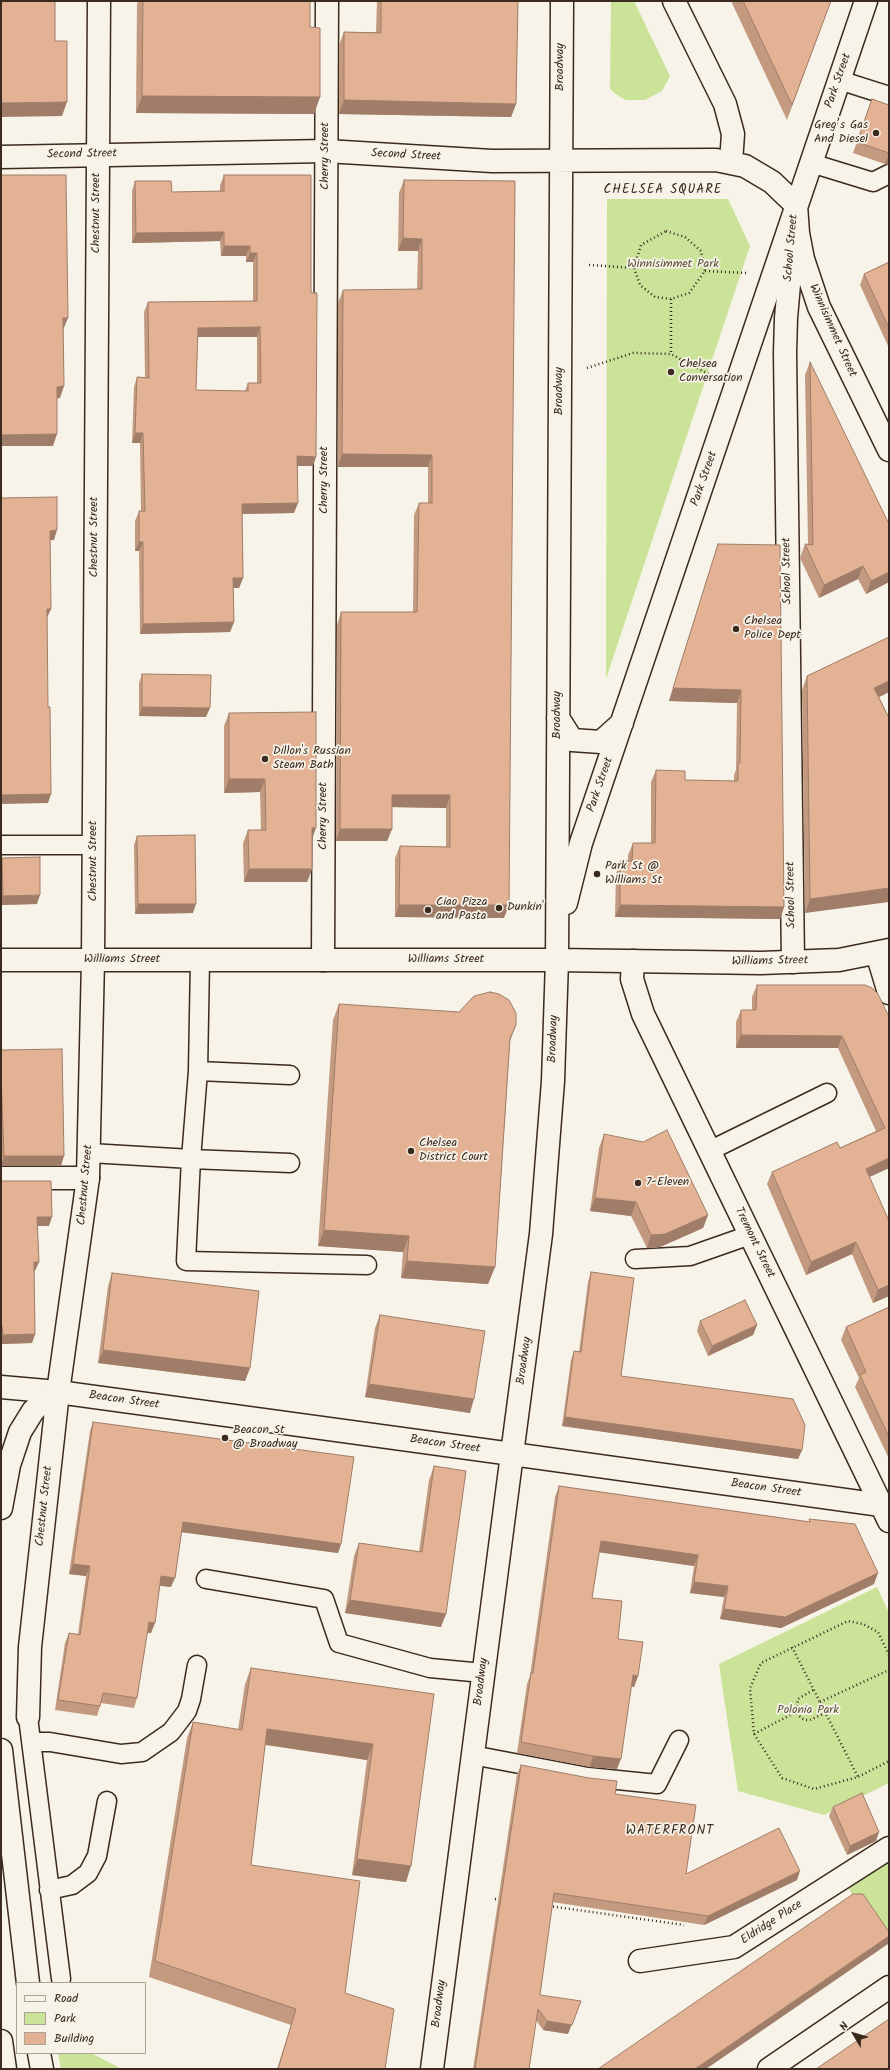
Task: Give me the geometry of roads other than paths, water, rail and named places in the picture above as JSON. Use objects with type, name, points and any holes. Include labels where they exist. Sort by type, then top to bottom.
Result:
[{"type":"main road","name":"Chestnut Street","points":[[28,1717],[30,1646],[58,1392],[88,1178],[90,1154],[94,845],[98,1]]},
{"type":"main road","name":"Cherry Street","points":[[323,960],[327,1]]},
{"type":"main road","name":"Broadway","points":[[432,2069],[544,1202],[553,1081],[557,960],[562,1]]},
{"type":"main road","points":[[674,1],[725,104],[733,134],[731,162]]},
{"type":"main road","name":"Park Street","points":[[557,960],[564,910],[573,872],[796,205],[866,1]]},
{"type":"main road","name":"Second Street","points":[[1,156],[326,151],[492,161],[561,160],[731,162],[757,172],[772,182],[796,205]]},
{"type":"main road","name":"Winnisimmet Street","points":[[796,205],[798,233],[803,259],[819,306],[889,450]]},
{"type":"main road","name":"School Street","points":[[793,962],[785,353],[786,318],[796,205]]},
{"type":"main road","points":[[558,718],[572,740],[601,742],[622,723]]},
{"type":"main road","points":[[883,951],[889,993]]},
{"type":"main road","name":"Williams Street","points":[[1,960],[632,960],[793,962],[839,960],[883,951]]},
{"type":"main road","name":"Tremont Street","points":[[632,960],[632,979],[643,1014],[886,1510]]},
{"type":"main road","points":[[1,1178],[88,1178]]},
{"type":"main road","name":"Beacon Street","points":[[1,1387],[58,1392],[512,1454],[886,1510]]},
{"type":"main road","points":[[1,1508],[9,1465],[20,1432],[33,1412],[58,1392]]},
{"type":"main road","points":[[1,1750],[28,1982]]},
{"type":"main road","name":"Eldridge Place","points":[[640,1961],[734,1948],[889,1848]]},
{"type":"main road","points":[[769,2069],[889,1987]]},
{"type":"main road","points":[[1,2041],[5,2069]]},
{"type":"main road","points":[[1,2046],[5,2069]]},
{"type":"main road","points":[[39,2054],[42,2069]]},
{"type":"lane","points":[[839,80],[889,96]]},
{"type":"lane","points":[[811,163],[873,182],[889,174]]},
{"type":"lane","points":[[1,845],[94,845]]},
{"type":"lane","points":[[200,960],[198,1071],[191,1159],[186,1261],[367,1265]]},
{"type":"lane","points":[[198,1071],[290,1075]]},
{"type":"lane","points":[[709,1151],[827,1094]]},
{"type":"lane","points":[[90,1154],[290,1163]]},
{"type":"lane","points":[[635,1259],[690,1256],[750,1235]]},
{"type":"lane","points":[[206,1578],[324,1599],[339,1643],[430,1668],[483,1673]]},
{"type":"lane","points":[[31,1742],[50,1742],[121,1754],[142,1752],[171,1732],[187,1711],[191,1699],[197,1665]]},
{"type":"lane","points":[[28,1717],[61,1980]]},
{"type":"lane","points":[[472,1755],[588,1777],[657,1784],[679,1740]]},
{"type":"lane","points":[[50,1890],[72,1886],[88,1873],[97,1856],[107,1801]]},
{"type":"place","name":"Greg’s Gas And Diesel","points":[[876,133]]},
{"type":"place","name":"Chelsea Conversation","points":[[671,372]]},
{"type":"place","name":"Chelsea Police Dept","points":[[736,629]]},
{"type":"place","name":"Dillon's Russian Steam Bath","points":[[265,759]]},
{"type":"place","name":"Park St @ Williams St","points":[[597,874]]},
{"type":"place","name":"Dunkin'","points":[[499,908]]},
{"type":"place","name":"Ciao Pizza and Pasta","points":[[428,910]]},
{"type":"place","name":"Chelsea District Court","points":[[411,1151]]},
{"type":"place","name":"7-Eleven","points":[[638,1183]]},
{"type":"place","name":"Beacon St @ Broadway","points":[[225,1438]]},
{"type":"district","name":"CHELSEA SQUARE","points":[[663,191]]},
{"type":"district","name":"WATERFRONT","points":[[670,1832]]},
{"type":"park label","name":"Winnisimmet Park","points":[[673,265]]},
{"type":"park label","name":"Polonia Park","points":[[808,1711]]}]
